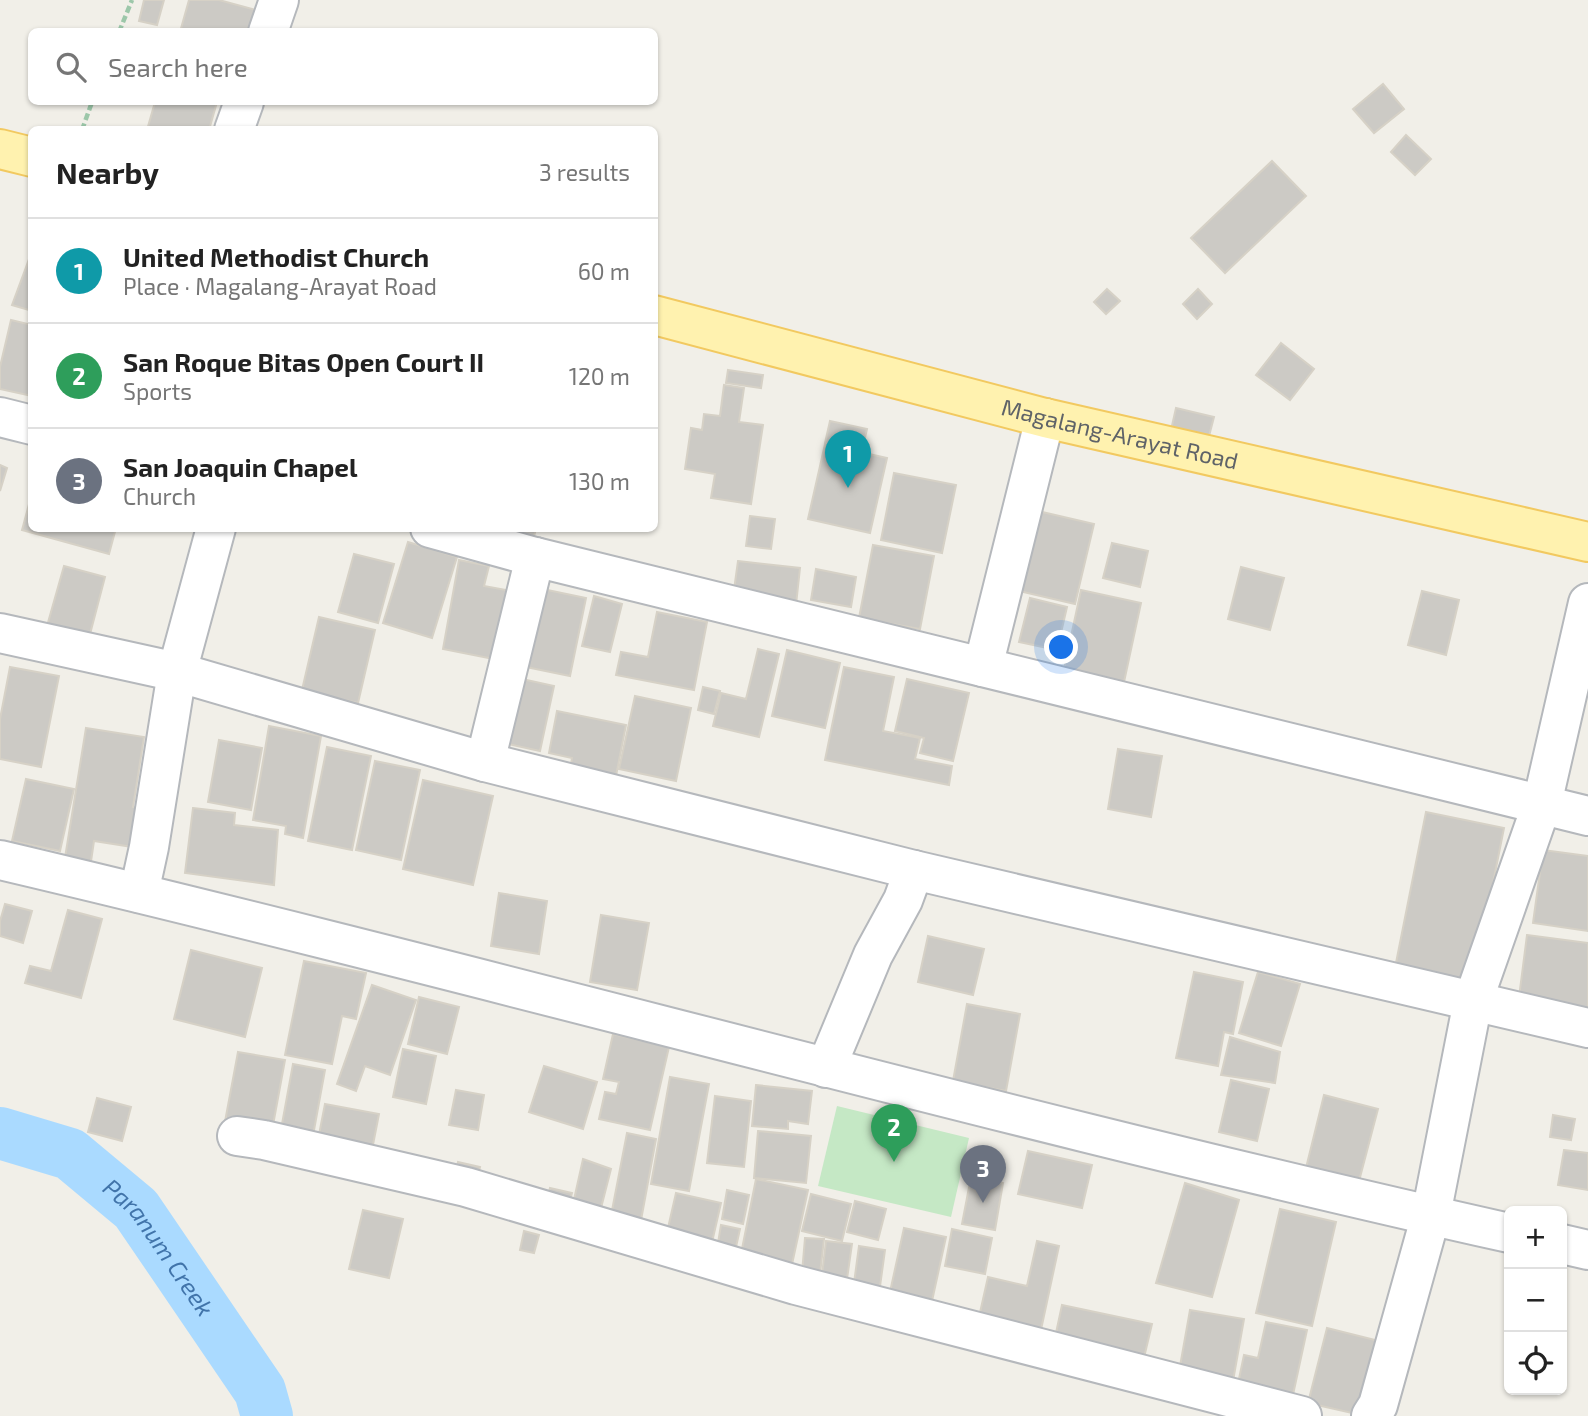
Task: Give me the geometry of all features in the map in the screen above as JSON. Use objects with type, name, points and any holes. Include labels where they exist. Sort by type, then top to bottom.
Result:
[{"type":"main road","points":[[0,149],[28,156]]},
{"type":"main road","name":"Magalang-Arayat Road","points":[[658,316],[1045,418],[1588,542]]},
{"type":"street","points":[[269,28],[279,0]]},
{"type":"street","points":[[235,126],[243,105]]},
{"type":"street","points":[[0,417],[28,424]]},
{"type":"street","points":[[982,667],[1045,418]]},
{"type":"street","points":[[139,893],[177,672],[215,532]]},
{"type":"street","points":[[444,532],[535,557],[1588,816]]},
{"type":"street","points":[[485,762],[535,557]]},
{"type":"street","points":[[1371,1416],[1378,1405],[1431,1215],[1474,1001],[1542,804],[1588,603]]},
{"type":"street","points":[[0,633],[177,672],[485,762],[914,870],[1588,1028]]},
{"type":"street","points":[[0,860],[826,1068],[1504,1232]]},
{"type":"street","points":[[826,1068],[873,955],[903,900],[914,870]]},
{"type":"street","points":[[237,1136],[466,1187],[796,1285],[1302,1416]]},
{"type":"street","points":[[1567,1245],[1588,1250]]},
{"type":"path","points":[[121,28],[132,0]]},
{"type":"path","points":[[83,126],[91,105]]},
{"type":"green space","points":[[837,1106],[969,1138],[951,1217],[818,1186]]},
{"type":"building","points":[[144,0],[164,0],[157,25],[139,21]]},
{"type":"building","points":[[189,0],[219,0],[260,11],[256,28],[181,28]]},
{"type":"building","points":[[1383,84],[1404,109],[1374,133],[1353,109]]},
{"type":"building","points":[[154,105],[216,105],[210,126],[148,126]]},
{"type":"building","points":[[1406,135],[1431,159],[1415,175],[1391,152]]},
{"type":"building","points":[[1272,161],[1306,196],[1225,273],[1191,238]]},
{"type":"building","points":[[28,262],[28,310],[12,305]]},
{"type":"building","points":[[1107,289],[1120,301],[1106,314],[1094,302]]},
{"type":"building","points":[[1198,289],[1212,304],[1197,319],[1183,304]]},
{"type":"building","points":[[11,320],[28,324],[28,395],[0,389],[0,367]]},
{"type":"building","points":[[1281,343],[1314,369],[1290,400],[1256,375]]},
{"type":"building","points":[[728,370],[763,375],[761,388],[726,383]]},
{"type":"building","points":[[724,385],[744,388],[739,422],[763,425],[751,504],[711,498],[715,474],[685,469],[691,428],[702,430],[704,414],[720,416]]},
{"type":"building","points":[[1176,408],[1214,417],[1208,440],[1171,430]]},
{"type":"building","points":[[830,421],[867,429],[862,451],[825,443]]},
{"type":"building","points":[[825,444],[887,458],[870,533],[808,519]]},
{"type":"building","points":[[0,465],[7,468],[0,491]]},
{"type":"building","points":[[894,473],[956,485],[942,553],[881,540]]},
{"type":"building","points":[[28,508],[28,532],[22,530]]},
{"type":"building","points":[[1038,511],[1094,524],[1075,604],[1019,591]]},
{"type":"building","points":[[750,516],[775,519],[771,549],[746,546]]},
{"type":"building","points":[[29,532],[115,532],[109,554]]},
{"type":"building","points":[[518,532],[535,532],[534,537]]},
{"type":"building","points":[[408,542],[457,557],[432,638],[383,623]]},
{"type":"building","points":[[1112,543],[1148,551],[1140,587],[1103,578]]},
{"type":"building","points":[[873,545],[934,556],[920,629],[859,618]]},
{"type":"building","points":[[354,554],[394,564],[378,623],[338,612]]},
{"type":"building","points":[[459,560],[489,566],[484,586],[522,593],[509,662],[443,649]]},
{"type":"building","points":[[738,561],[800,568],[796,605],[733,597]]},
{"type":"building","points":[[64,566],[105,577],[89,638],[47,626]]},
{"type":"building","points":[[1241,567],[1284,578],[1270,630],[1228,619]]},
{"type":"building","points":[[816,569],[856,577],[851,607],[811,600]]},
{"type":"building","points":[[533,587],[586,598],[570,676],[516,665]]},
{"type":"building","points":[[1081,590],[1141,603],[1124,682],[1064,669]]},
{"type":"building","points":[[1422,591],[1459,600],[1446,655],[1408,645]]},
{"type":"building","points":[[594,596],[622,604],[610,652],[582,646]]},
{"type":"building","points":[[1030,598],[1067,607],[1057,650],[1019,642]]},
{"type":"building","points":[[657,612],[707,622],[694,690],[616,675],[621,652],[648,657]]},
{"type":"building","points":[[319,617],[375,630],[358,703],[302,690]]},
{"type":"building","points":[[758,649],[779,654],[759,737],[713,726],[721,693],[746,699]]},
{"type":"building","points":[[787,650],[840,663],[825,728],[772,716]]},
{"type":"building","points":[[10,667],[59,676],[41,767],[0,759],[0,719]]},
{"type":"building","points":[[844,667],[894,677],[883,731],[920,738],[915,759],[952,766],[949,785],[825,760]]},
{"type":"building","points":[[513,677],[554,686],[540,751],[499,742]]},
{"type":"building","points":[[907,679],[969,693],[953,761],[920,753],[924,738],[895,731]]},
{"type":"building","points":[[703,687],[720,691],[714,714],[698,710]]},
{"type":"building","points":[[635,696],[691,708],[676,781],[619,769]]},
{"type":"building","points":[[557,711],[626,725],[614,786],[569,776],[572,758],[549,753]]},
{"type":"building","points":[[269,726],[321,736],[303,838],[285,834],[286,826],[253,820]]},
{"type":"building","points":[[86,728],[144,737],[133,807],[145,809],[139,848],[94,841],[90,868],[64,864]]},
{"type":"building","points":[[219,740],[262,748],[251,810],[208,802]]},
{"type":"building","points":[[327,747],[371,756],[352,850],[308,841]]},
{"type":"building","points":[[1118,749],[1162,756],[1151,817],[1108,809]]},
{"type":"building","points":[[375,761],[420,770],[401,860],[356,850]]},
{"type":"building","points":[[26,779],[74,789],[60,851],[12,841]]},
{"type":"building","points":[[423,780],[493,796],[473,885],[403,869]]},
{"type":"building","points":[[193,808],[235,813],[234,825],[278,830],[274,885],[185,873]]},
{"type":"building","points":[[1426,812],[1504,828],[1472,988],[1394,973]]},
{"type":"building","points":[[1543,850],[1588,856],[1588,931],[1533,923]]},
{"type":"building","points":[[499,893],[547,901],[539,954],[491,946]]},
{"type":"building","points":[[5,904],[32,911],[23,943],[0,936],[0,921]]},
{"type":"building","points":[[68,910],[102,919],[81,998],[25,983],[30,966],[51,971]]},
{"type":"building","points":[[601,915],[649,923],[637,990],[590,982]]},
{"type":"building","points":[[1527,935],[1588,943],[1588,1012],[1518,1005]]},
{"type":"building","points":[[928,936],[984,949],[973,995],[918,982]]},
{"type":"building","points":[[191,950],[262,968],[245,1037],[174,1019]]},
{"type":"building","points":[[304,961],[366,973],[356,1019],[342,1016],[332,1064],[285,1055]]},
{"type":"building","points":[[1194,972],[1243,982],[1233,1034],[1224,1032],[1218,1066],[1176,1058]]},
{"type":"building","points":[[1258,972],[1300,984],[1281,1046],[1239,1033]]},
{"type":"building","points":[[372,985],[416,1000],[390,1075],[365,1066],[356,1091],[337,1084]]},
{"type":"building","points":[[419,997],[459,1007],[447,1054],[408,1044]]},
{"type":"building","points":[[967,1004],[1020,1014],[1006,1091],[953,1081]]},
{"type":"building","points":[[613,1034],[669,1047],[650,1130],[599,1119],[605,1092],[616,1094],[619,1082],[603,1079]]},
{"type":"building","points":[[1230,1037],[1280,1052],[1275,1083],[1221,1075]]},
{"type":"building","points":[[403,1049],[436,1056],[426,1104],[393,1097]]},
{"type":"building","points":[[238,1052],[285,1060],[271,1136],[224,1127]]},
{"type":"building","points":[[293,1064],[325,1070],[312,1141],[280,1135]]},
{"type":"building","points":[[544,1066],[597,1082],[583,1129],[529,1112]]},
{"type":"building","points":[[670,1077],[709,1084],[689,1191],[651,1184]]},
{"type":"building","points":[[1231,1080],[1269,1089],[1257,1141],[1219,1132]]},
{"type":"building","points":[[756,1085],[812,1091],[808,1124],[788,1121],[788,1129],[752,1126]]},
{"type":"building","points":[[456,1090],[484,1095],[478,1130],[449,1125]]},
{"type":"building","points":[[1324,1095],[1378,1109],[1358,1185],[1305,1172]]},
{"type":"building","points":[[715,1096],[751,1101],[744,1167],[707,1163]]},
{"type":"building","points":[[97,1098],[131,1107],[122,1141],[88,1132]]},
{"type":"building","points":[[325,1104],[379,1114],[370,1160],[316,1150]]},
{"type":"building","points":[[1553,1115],[1575,1119],[1571,1140],[1550,1137]]},
{"type":"building","points":[[758,1131],[811,1136],[806,1183],[754,1178]]},
{"type":"building","points":[[627,1133],[656,1139],[639,1231],[609,1226]]},
{"type":"building","points":[[1564,1150],[1588,1153],[1588,1190],[1558,1185]]},
{"type":"building","points":[[1028,1151],[1092,1165],[1082,1208],[1018,1194]]},
{"type":"building","points":[[583,1159],[611,1169],[600,1212],[573,1204]]},
{"type":"building","points":[[458,1162],[480,1167],[476,1183],[454,1178]]},
{"type":"building","points":[[971,1177],[1003,1183],[995,1230],[962,1224]]},
{"type":"building","points":[[756,1179],[808,1190],[791,1269],[740,1259]]},
{"type":"building","points":[[1185,1183],[1239,1200],[1212,1297],[1156,1283]]},
{"type":"building","points":[[550,1188],[572,1193],[567,1212],[545,1207]]},
{"type":"building","points":[[727,1190],[749,1195],[743,1224],[722,1219]]},
{"type":"building","points":[[676,1193],[721,1203],[710,1251],[665,1241]]},
{"type":"building","points":[[811,1194],[851,1204],[842,1241],[802,1231]]},
{"type":"building","points":[[855,1201],[886,1209],[878,1240],[847,1232]]},
{"type":"building","points":[[1280,1209],[1336,1222],[1312,1326],[1256,1313]]},
{"type":"building","points":[[363,1210],[403,1219],[389,1278],[349,1269]]},
{"type":"building","points":[[721,1225],[740,1229],[736,1247],[718,1243]]},
{"type":"building","points":[[904,1228],[946,1237],[932,1301],[890,1292]]},
{"type":"building","points":[[952,1229],[992,1238],[985,1274],[945,1266]]},
{"type":"building","points":[[524,1231],[539,1235],[534,1253],[520,1250]]},
{"type":"building","points":[[805,1238],[824,1239],[820,1274],[802,1273]]},
{"type":"building","points":[[826,1241],[852,1244],[846,1286],[821,1283]]},
{"type":"building","points":[[1037,1241],[1059,1246],[1039,1339],[977,1326],[988,1277],[1027,1286]]},
{"type":"building","points":[[859,1246],[885,1250],[878,1301],[852,1298]]},
{"type":"building","points":[[1062,1305],[1152,1324],[1142,1366],[1053,1347]]},
{"type":"building","points":[[1190,1310],[1244,1319],[1233,1381],[1179,1372]]},
{"type":"building","points":[[1266,1322],[1307,1330],[1291,1404],[1236,1393],[1244,1355],[1258,1358]]},
{"type":"building","points":[[1327,1328],[1379,1341],[1361,1415],[1308,1403]]},
{"type":"waterway","name":"Paranum Creek","points":[[0,1133],[70,1154],[136,1209],[260,1391],[267,1416]]},
{"type":"place","name":"United Methodist Church","points":[[848,488]]},
{"type":"place","name":"San Roque Bitas Open Court II","points":[[894,1162]]},
{"type":"place","name":"San Joaquin Chapel","points":[[983,1203]]}]
